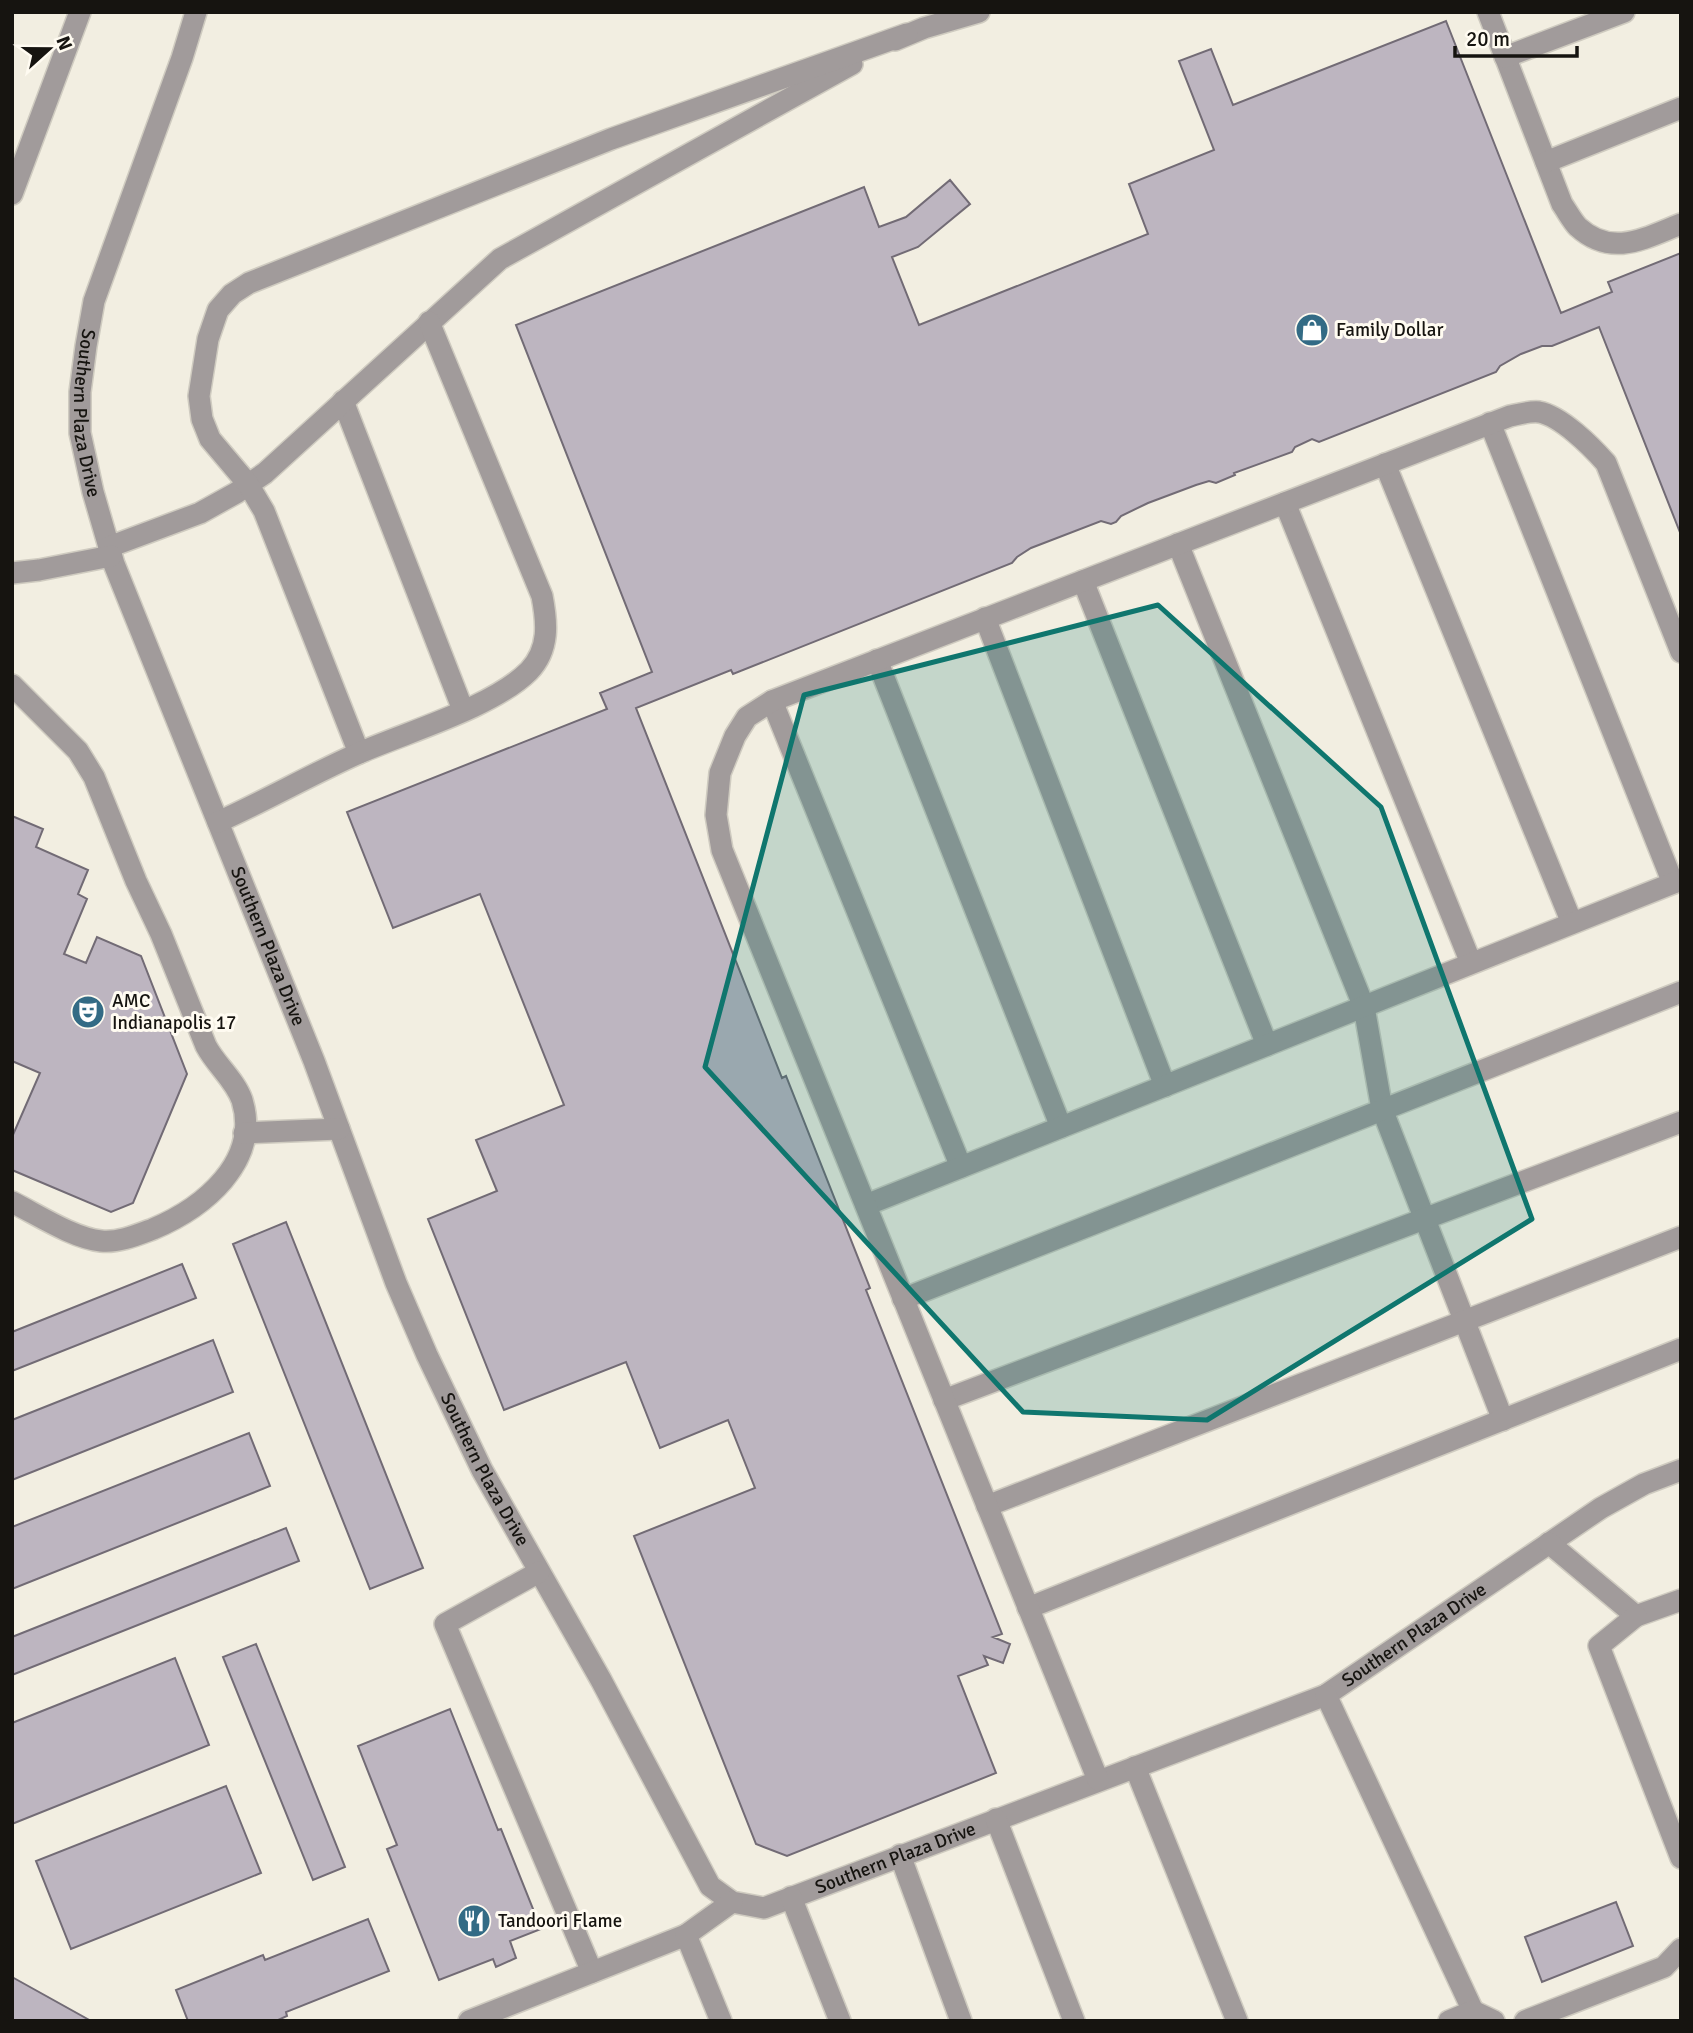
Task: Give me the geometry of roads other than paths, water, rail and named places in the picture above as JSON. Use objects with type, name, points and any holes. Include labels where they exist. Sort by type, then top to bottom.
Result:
[{"type":"street","points":[[12,194],[80,12]]},
{"type":"street","name":"Southern Plaza Drive","points":[[196,12],[183,58],[94,300],[79,392],[80,433],[93,492],[110,551],[314,1061],[396,1283],[427,1355],[482,1470],[601,1680],[710,1886],[732,1902],[764,1908],[1326,1695],[1601,1508],[1644,1484],[1681,1470]]},
{"type":"street","points":[[359,753],[264,511],[248,484],[210,439],[202,419],[199,396],[208,340],[218,310],[232,294],[261,277],[611,139],[907,34],[979,12]]},
{"type":"street","points":[[1488,12],[1562,204],[1578,226],[1600,240],[1621,245],[1640,241],[1681,224]]},
{"type":"street","points":[[1506,58],[1624,12]]},
{"type":"street","points":[[12,573],[39,570],[110,551],[200,513],[265,473],[500,259],[907,34]]},
{"type":"street","points":[[1546,162],[1681,108]]},
{"type":"street","points":[[218,822],[274,797],[322,770],[507,689],[530,670],[543,648],[548,624],[542,596],[429,322]]},
{"type":"street","points":[[343,401],[463,710]]},
{"type":"street","points":[[1098,1780],[722,850],[716,815],[719,773],[735,736],[747,717],[772,701],[1510,415],[1539,412],[1566,425],[1606,463],[1681,652]]},
{"type":"street","points":[[866,1205],[1677,882],[1490,423]]},
{"type":"street","points":[[1385,464],[1572,923]]},
{"type":"street","points":[[1285,503],[1471,963]]},
{"type":"street","points":[[1178,544],[1364,1007],[1382,1109],[1503,1420]]},
{"type":"street","points":[[1083,581],[1267,1045]]},
{"type":"street","points":[[985,618],[1165,1086]]},
{"type":"street","points":[[877,660],[1061,1128]]},
{"type":"street","points":[[12,685],[78,751],[94,777],[206,1046],[242,1098],[246,1123],[242,1148],[229,1172],[206,1199],[171,1221],[131,1238],[102,1241],[79,1235],[12,1202]]},
{"type":"street","points":[[772,701],[961,1167]]},
{"type":"street","points":[[903,1299],[1681,992]]},
{"type":"street","points":[[944,1400],[1681,1122]]},
{"type":"street","points":[[244,1133],[339,1129]]},
{"type":"street","points":[[987,1506],[1681,1237]]},
{"type":"street","points":[[1028,1608],[1681,1349]]},
{"type":"street","points":[[1549,1544],[1636,1616]]},
{"type":"street","points":[[539,1572],[445,1624],[592,1972]]},
{"type":"street","points":[[1681,1600],[1636,1616],[1600,1646],[1681,1858]]},
{"type":"street","points":[[1326,1695],[1473,2011],[1494,2021]]},
{"type":"street","points":[[1135,1767],[1237,2021]]},
{"type":"street","points":[[996,1819],[1074,2021]]},
{"type":"street","points":[[900,1855],[961,2021]]},
{"type":"street","points":[[791,1896],[840,2021]]},
{"type":"street","points":[[468,2021],[687,1935],[732,1902]]},
{"type":"street","points":[[687,1935],[722,2021]]},
{"type":"street","points":[[1525,2021],[1664,1967],[1681,1949]]},
{"type":"street","points":[[1449,2021],[1473,2011]]},
{"type":"place","name":"Family Dollar","points":[[1312,330]]},
{"type":"place","name":"AMC Indianapolis 17","points":[[88,1012]]},
{"type":"place","name":"Tandoori Flame","points":[[474,1921]]}]
